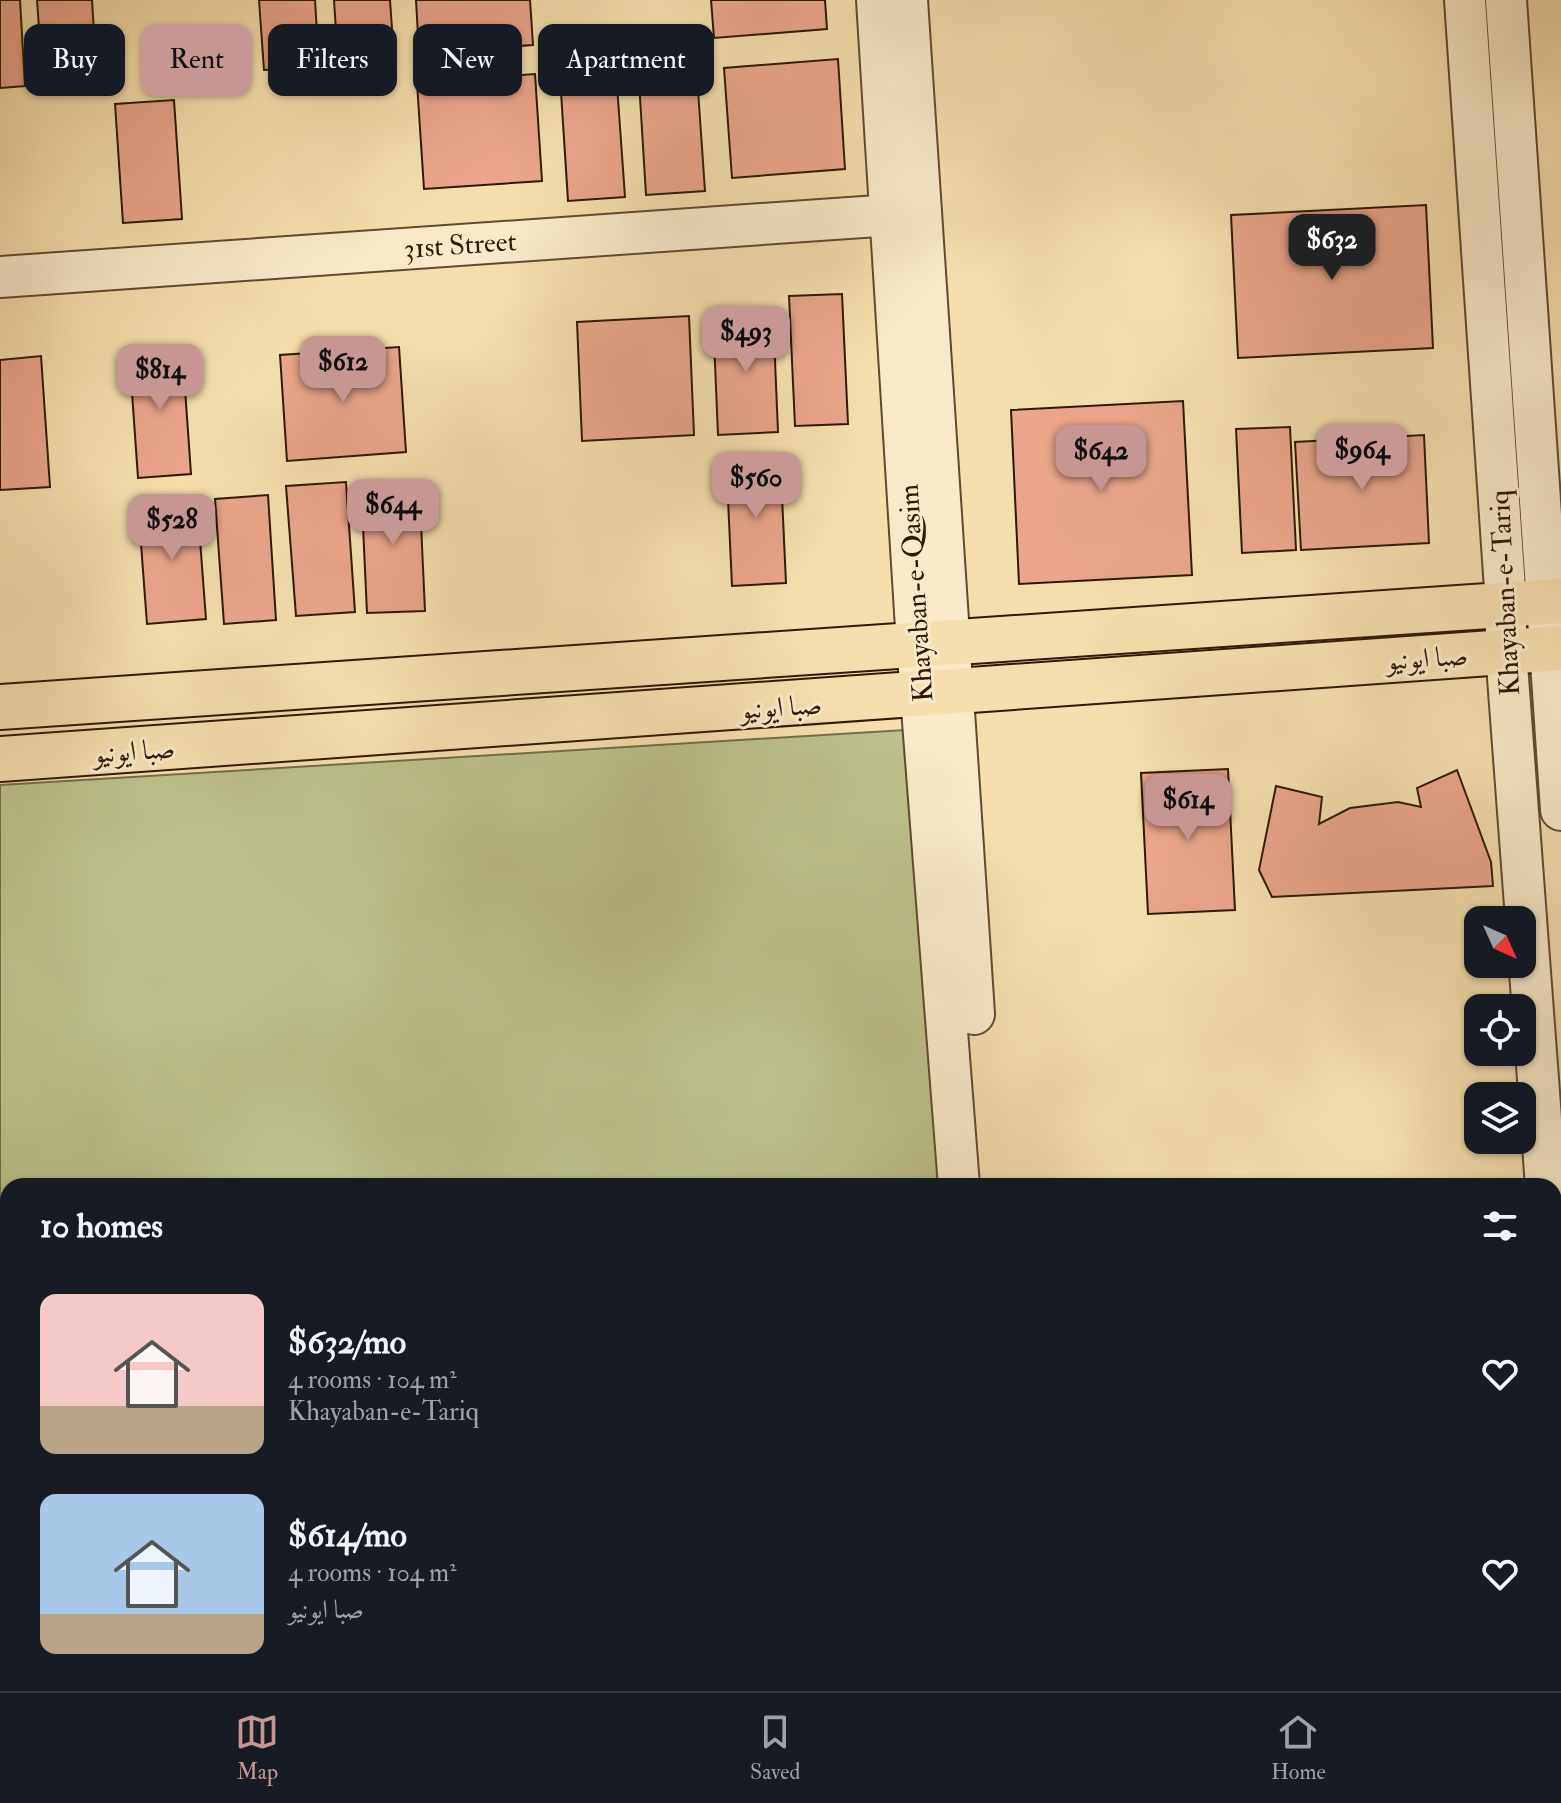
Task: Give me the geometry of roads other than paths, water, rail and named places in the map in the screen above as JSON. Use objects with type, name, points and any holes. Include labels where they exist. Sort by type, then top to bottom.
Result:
[{"type":"main road","name":"صبا ایونیو","points":[[0,707],[1538,602]]},
{"type":"main road","name":"صبا ایونیو","points":[[0,759],[937,695],[1555,648]]},
{"type":"street","name":"Khayaban-e-Qasim","points":[[877,0],[907,213]]},
{"type":"street","name":"Khayaban-e-Qasim","points":[[907,0],[907,213],[933,642],[984,1178]]},
{"type":"street","name":"Khayaban-e-Tariq","points":[[1465,0],[1538,602],[1555,648],[1561,810]]},
{"type":"street","name":"Khayaban-e-Tariq","points":[[1506,0],[1538,602],[1506,651],[1545,1178]]},
{"type":"street","name":"31st Street","points":[[0,277],[907,213]]},
{"type":"street","name":"Khayaban-e-Qasim","points":[[937,695],[959,1178]]}]
